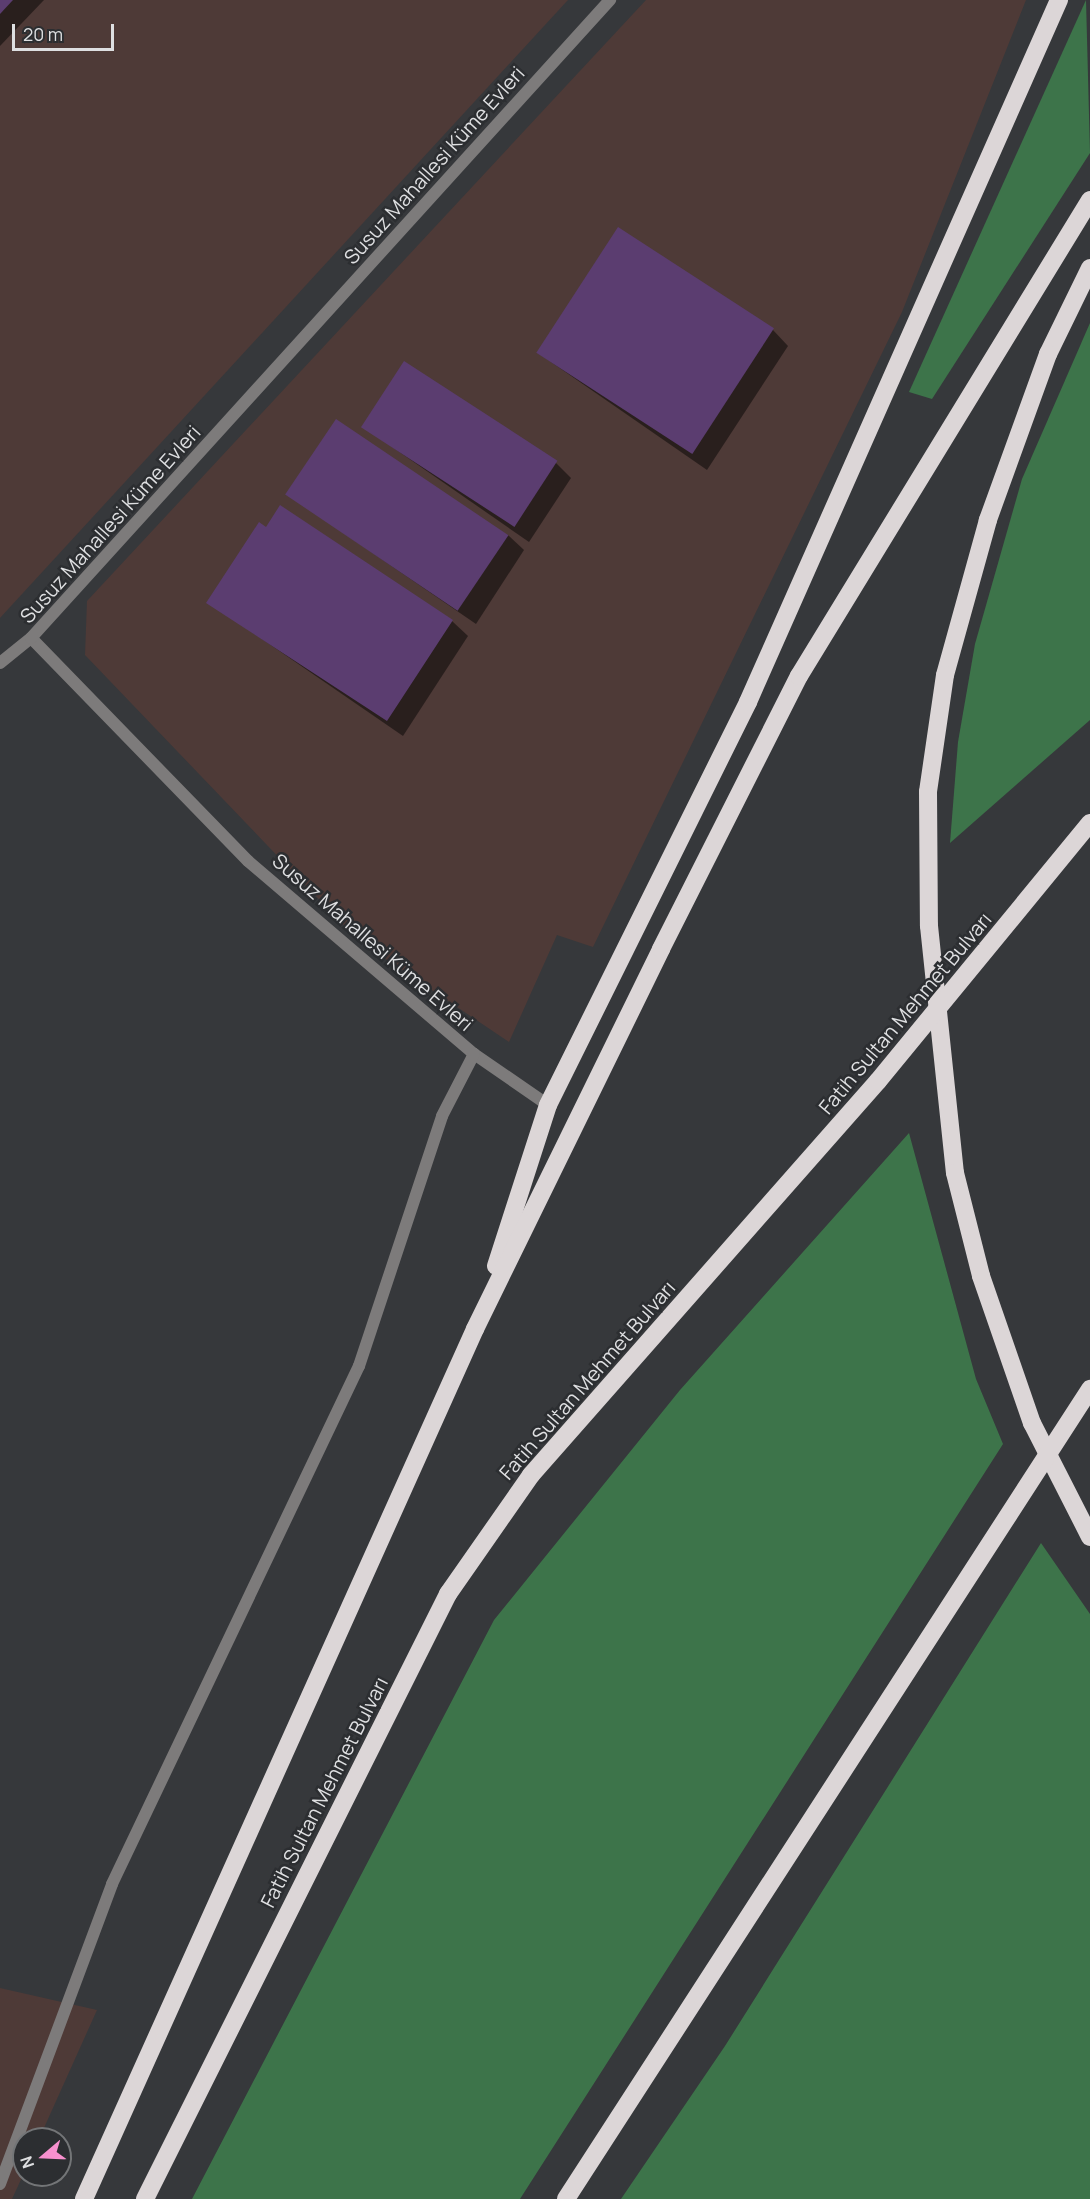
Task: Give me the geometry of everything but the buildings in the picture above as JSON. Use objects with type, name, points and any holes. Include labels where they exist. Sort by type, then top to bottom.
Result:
[{"type":"highway","points":[[475,1329],[548,1105],[748,702],[1059,0]]},
{"type":"highway","points":[[84,2199],[475,1329],[799,676],[1090,200]]},
{"type":"highway","points":[[1090,268],[1048,354],[988,520],[945,675],[928,792],[929,926],[955,1173],[981,1276],[1032,1423],[1090,1537]]},
{"type":"highway","name":"Fatih Sultan Mehmet Bulvarı","points":[[145,2199],[448,1594],[531,1474],[878,1081],[991,948],[1090,823]]},
{"type":"highway","points":[[566,2199],[1090,1389]]},
{"type":"street","name":"Susuz Mahallesi Küme Evleri","points":[[548,1105],[474,1054],[248,861],[31,638],[610,0]]},
{"type":"street","points":[[0,663],[31,638]]},
{"type":"street","points":[[0,2184],[112,1884],[359,1366],[442,1116],[474,1054]]},
{"type":"shaded area","points":[[0,0],[568,0],[0,618]]},
{"type":"shaded area","points":[[646,0],[1026,0],[902,312],[593,947],[557,935],[509,1042],[359,941],[85,655],[87,601]]},
{"type":"shaded area","points":[[0,1988],[97,2010],[44,2127],[12,2127],[12,2187],[18,2187],[12,2199],[0,2199]]},
{"type":"green space","points":[[1086,0],[1090,153],[932,399],[909,392]]},
{"type":"green space","points":[[1090,323],[1090,720],[950,843],[958,742],[975,644],[1022,479]]},
{"type":"green space","points":[[909,1133],[976,1379],[1003,1444],[520,2199],[192,2199],[494,1620],[680,1390]]},
{"type":"green space","points":[[1041,1543],[1090,1614],[1090,2199],[621,2199],[725,2046]]}]
